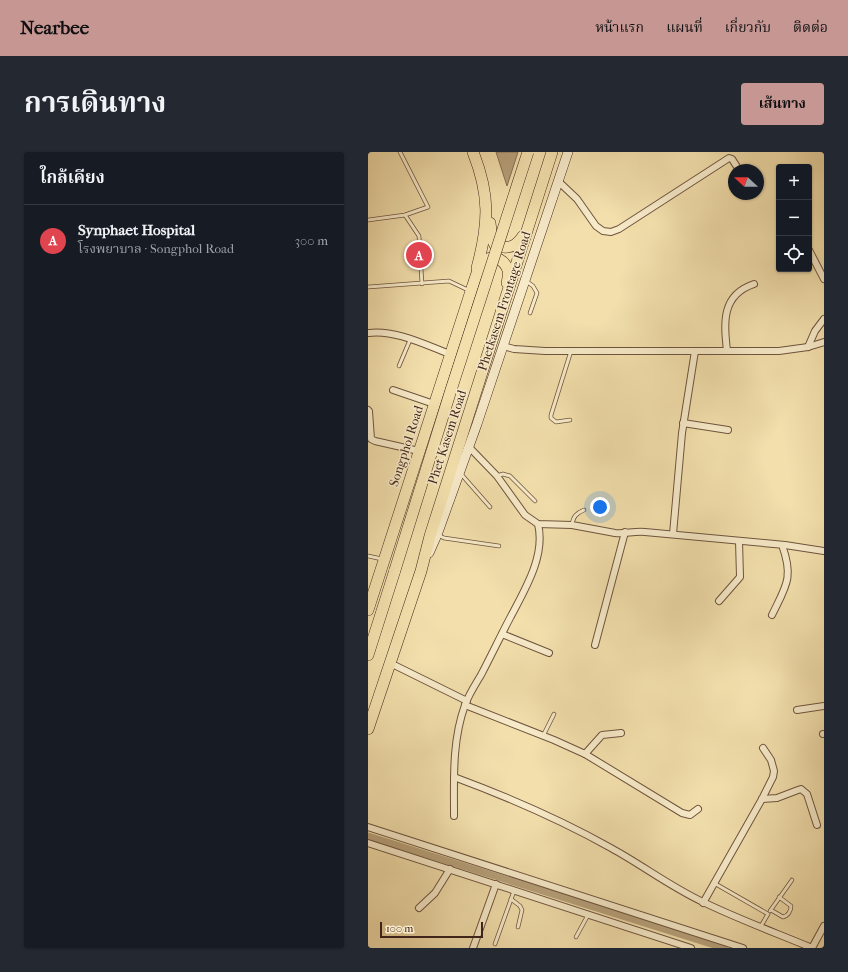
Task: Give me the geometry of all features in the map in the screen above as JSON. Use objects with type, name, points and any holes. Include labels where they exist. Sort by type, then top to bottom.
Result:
[{"type":"highway","name":"Songphol Road","points":[[369,604],[482,252],[486,225],[486,205],[482,176],[473,152]]},
{"type":"highway","name":"Phet Kasem Road","points":[[368,655],[528,152]]},
{"type":"highway","name":"Phet Kasem Road","points":[[368,729],[421,571],[430,536],[552,152]]},
{"type":"highway","points":[[486,205],[489,212],[492,239],[495,245],[506,248],[517,244],[524,235],[528,224]]},
{"type":"highway","points":[[471,290],[484,261],[490,258],[497,258],[502,261],[508,271],[504,305]]},
{"type":"main road","name":"Phetkasem Frontage Road","points":[[421,571],[437,535],[469,447],[568,152]]},
{"type":"street","points":[[558,181],[577,199],[596,226],[603,231],[611,232],[619,229],[729,158],[732,159],[735,164]]},
{"type":"street","points":[[812,256],[824,279]]},
{"type":"street","points":[[727,351],[724,326],[725,316],[729,306],[736,294],[743,288],[754,284]]},
{"type":"street","points":[[808,347],[815,330],[824,319]]},
{"type":"street","points":[[368,333],[384,332],[450,354]]},
{"type":"street","points":[[503,346],[514,349],[571,351],[780,351],[808,347],[824,342]]},
{"type":"street","points":[[673,534],[683,423],[695,351]]},
{"type":"street","points":[[393,390],[434,404]]},
{"type":"street","points":[[368,410],[371,439],[419,451]]},
{"type":"street","points":[[683,423],[728,430]]},
{"type":"street","points":[[469,447],[497,476],[525,515],[538,524],[572,524],[615,533],[633,531],[673,534],[782,545],[824,551]]},
{"type":"street","points":[[454,816],[454,776],[459,725],[466,703],[525,588],[536,561],[540,534],[538,524]]},
{"type":"street","points":[[595,645],[626,532]]},
{"type":"street","points":[[719,601],[740,578],[739,541]]},
{"type":"street","points":[[772,615],[782,595],[788,577],[786,556],[782,545]]},
{"type":"street","points":[[502,634],[549,653]]},
{"type":"street","points":[[390,663],[466,703],[585,754],[682,813],[690,815],[698,809]]},
{"type":"street","points":[[797,710],[824,706]]},
{"type":"street","points":[[585,754],[602,735],[621,733]]},
{"type":"street","points":[[703,902],[762,800],[773,777],[774,771],[771,760],[763,748]]},
{"type":"street","points":[[454,776],[576,829],[614,849],[675,888],[703,902],[812,948],[824,926]]},
{"type":"street","points":[[762,800],[777,798],[801,789],[807,794],[817,825]]},
{"type":"street","points":[[368,827],[744,948]]},
{"type":"street","points":[[368,843],[691,948]]},
{"type":"street","points":[[419,908],[435,893],[450,869]]},
{"type":"street","points":[[473,948],[496,884]]},
{"type":"lane","points":[[368,220],[405,214],[428,206],[400,152]]},
{"type":"lane","points":[[405,214],[419,236],[422,284]]},
{"type":"lane","points":[[525,280],[534,286],[537,292],[530,313]]},
{"type":"lane","points":[[368,287],[449,281],[471,290]]},
{"type":"lane","points":[[399,366],[410,340]]},
{"type":"lane","points":[[570,420],[556,422],[553,421],[551,415],[571,351]]},
{"type":"lane","points":[[460,472],[490,507]]},
{"type":"lane","points":[[497,476],[503,474],[510,476],[535,501]]},
{"type":"lane","points":[[572,524],[575,515],[584,510]]},
{"type":"lane","points":[[437,535],[444,538],[499,546]]},
{"type":"lane","points":[[368,556],[384,560]]},
{"type":"lane","points":[[543,736],[554,714]]},
{"type":"lane","points":[[761,926],[792,880]]},
{"type":"lane","points":[[714,883],[768,914]]},
{"type":"lane","points":[[495,944],[514,891]]},
{"type":"lane","points":[[771,910],[783,917],[788,914],[791,909],[790,906],[779,898]]},
{"type":"lane","points":[[511,900],[520,906],[522,910],[518,927]]},
{"type":"lane","points":[[576,937],[588,915]]},
{"type":"shaded area","points":[[496,152],[518,152],[507,186]]},
{"type":"waterway","points":[[368,836],[724,948]]},
{"type":"place","name":"Synphaet Hospital","points":[[419,255]]}]
